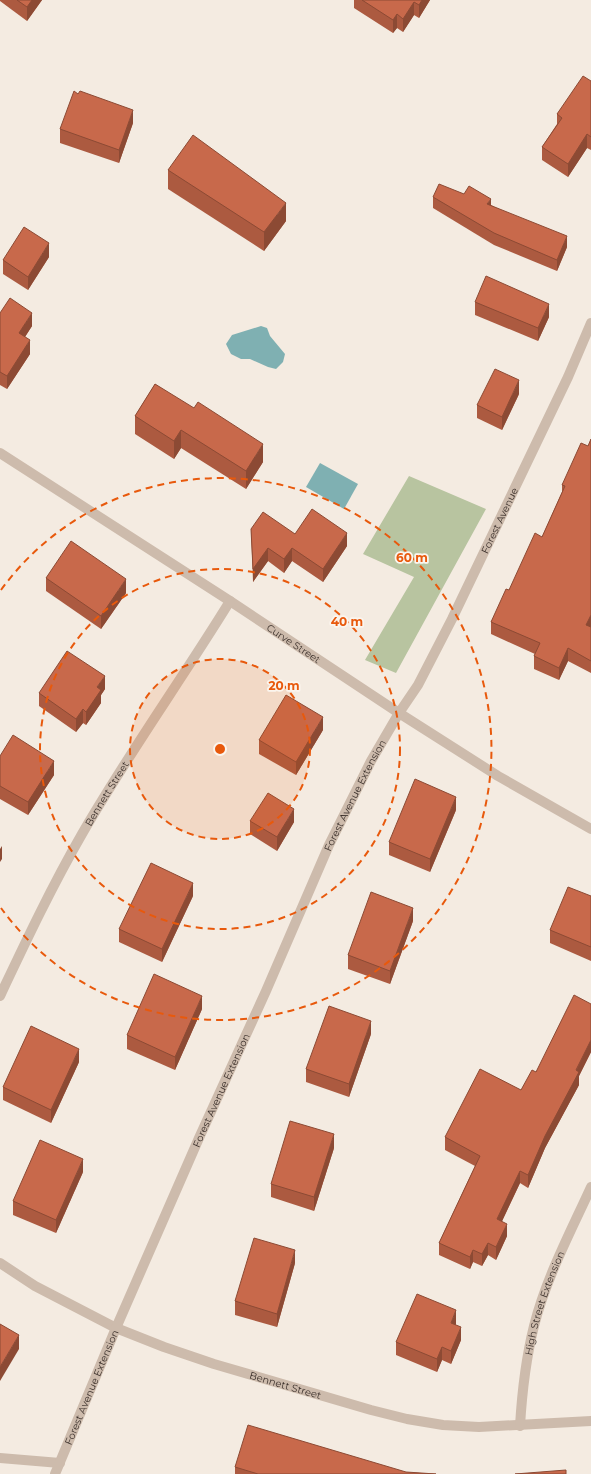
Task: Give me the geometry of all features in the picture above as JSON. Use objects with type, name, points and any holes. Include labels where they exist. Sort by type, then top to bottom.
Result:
[{"type":"street","name":"Forest Avenue","points":[[399,713],[418,685],[455,613],[568,377],[591,323]]},
{"type":"street","name":"Curve Street","points":[[0,453],[498,776],[591,829]]},
{"type":"street","name":"Bennett Street","points":[[0,996],[55,882],[83,833],[110,787],[230,601]]},
{"type":"street","name":"Forest Avenue Extension","points":[[55,1474],[116,1328],[199,1138],[330,845],[371,760],[399,713]]},
{"type":"street","name":"High Street Extension","points":[[520,1426],[526,1364],[534,1325],[558,1258],[591,1187]]},
{"type":"street","name":"Bennett Street","points":[[0,1263],[35,1286],[116,1328],[164,1347],[214,1364],[371,1410],[407,1419],[458,1426],[520,1426],[560,1422],[591,1422]]},
{"type":"street","points":[[0,1458],[60,1463]]},
{"type":"green space","points":[[409,476],[486,509],[396,673],[365,660],[414,577],[363,554]]},
{"type":"water","points":[[261,326],[267,328],[270,336],[285,354],[283,362],[276,369],[250,359],[241,359],[231,354],[226,344],[232,335]]},
{"type":"water","points":[[320,463],[358,484],[344,509],[306,487]]},
{"type":"building","points":[[17,0],[32,0],[27,7]]},
{"type":"building","points":[[362,0],[422,0],[419,5],[414,2],[403,19],[397,14],[393,20]]},
{"type":"building","points":[[583,76],[591,81],[591,137],[587,134],[568,164],[542,147],[562,118],[557,114]]},
{"type":"building","points":[[74,91],[78,94],[80,91],[133,110],[119,150],[60,129]]},
{"type":"building","points":[[193,135],[286,203],[264,232],[168,170]]},
{"type":"building","points":[[439,184],[464,194],[469,186],[491,199],[487,204],[567,236],[557,260],[494,233],[433,197]]},
{"type":"building","points":[[24,227],[49,243],[28,277],[3,260]]},
{"type":"building","points":[[486,276],[549,304],[538,328],[475,302]]},
{"type":"building","points":[[10,298],[32,313],[19,333],[30,340],[7,376],[0,372],[0,313]]},
{"type":"building","points":[[495,369],[519,380],[502,417],[477,405]]},
{"type":"building","points":[[155,384],[194,408],[198,402],[263,444],[246,471],[181,430],[174,441],[135,416]]},
{"type":"building","points":[[591,439],[591,615],[586,625],[591,627],[591,661],[568,648],[559,668],[534,656],[540,643],[491,622],[506,589],[509,590],[535,533],[542,537],[565,486],[562,485],[581,443],[588,446]]},
{"type":"building","points":[[312,509],[347,533],[323,569],[292,548],[284,559],[268,548],[253,569],[251,529],[263,512],[295,534]]},
{"type":"building","points":[[71,541],[126,579],[101,616],[46,578]]},
{"type":"building","points":[[67,651],[105,676],[97,687],[101,690],[86,712],[83,709],[76,719],[39,693]]},
{"type":"building","points":[[286,695],[323,717],[296,762],[259,740]]},
{"type":"building","points":[[13,735],[54,761],[28,802],[0,786],[0,756]]},
{"type":"building","points":[[415,779],[456,797],[430,859],[389,842]]},
{"type":"building","points":[[268,793],[294,809],[277,837],[250,821]]},
{"type":"building","points":[[151,863],[193,883],[162,949],[119,929]]},
{"type":"building","points":[[568,887],[591,896],[591,947],[550,930]]},
{"type":"building","points":[[371,892],[413,908],[390,971],[348,955]]},
{"type":"building","points":[[154,974],[202,996],[175,1057],[127,1035]]},
{"type":"building","points":[[574,995],[591,1004],[591,1040],[576,1070],[579,1072],[545,1136],[528,1175],[520,1171],[497,1219],[507,1224],[496,1247],[488,1243],[482,1254],[473,1250],[470,1257],[439,1243],[480,1156],[445,1137],[480,1069],[521,1090],[532,1070],[536,1072]]},
{"type":"building","points":[[329,1006],[371,1021],[349,1084],[306,1069]]},
{"type":"building","points":[[31,1026],[79,1049],[51,1110],[3,1087]]},
{"type":"building","points":[[290,1121],[334,1134],[314,1197],[271,1184]]},
{"type":"building","points":[[40,1140],[83,1159],[56,1220],[13,1201]]},
{"type":"building","points":[[254,1238],[295,1250],[277,1314],[235,1301]]},
{"type":"building","points":[[417,1294],[456,1310],[451,1323],[461,1327],[451,1351],[442,1347],[437,1359],[396,1342]]},
{"type":"building","points":[[0,1324],[19,1335],[0,1367]]},
{"type":"building","points":[[248,1425],[406,1472],[436,1474],[258,1474],[235,1467]]},
{"type":"building","points":[[566,1470],[566,1474],[515,1474]]}]
